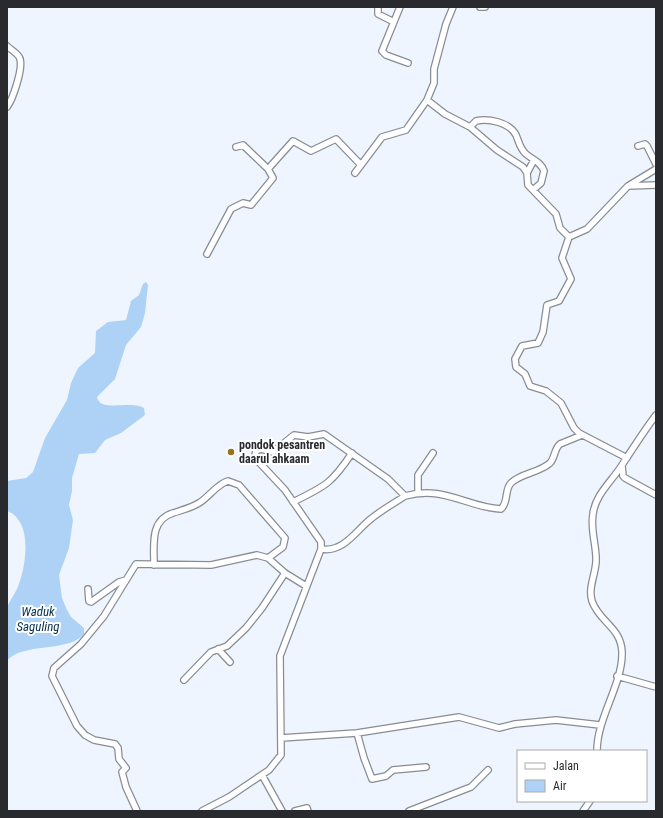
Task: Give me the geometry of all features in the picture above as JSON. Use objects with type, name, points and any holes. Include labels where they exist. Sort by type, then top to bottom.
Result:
[{"type":"street","points":[[378,7],[378,14],[394,22]]},
{"type":"street","points":[[400,7],[382,51],[408,63]]},
{"type":"street","points":[[355,173],[382,137],[406,130],[427,100],[427,96],[434,83],[434,69],[446,24],[454,7]]},
{"type":"street","points":[[480,7],[485,7]]},
{"type":"street","points":[[7,46],[18,55],[21,61],[12,99],[7,107]]},
{"type":"street","points":[[427,100],[445,114],[470,127],[523,167],[527,173],[528,184],[556,214],[560,228],[569,237]]},
{"type":"street","points":[[470,127],[476,121],[480,120],[496,121],[506,125],[514,132],[520,146],[526,154],[540,164],[544,171],[541,182],[533,190]]},
{"type":"street","points":[[268,169],[293,141],[311,151],[336,139],[361,165]]},
{"type":"street","points":[[638,146],[644,144],[648,146],[656,164]]},
{"type":"street","points":[[207,254],[231,209],[243,204],[251,205],[273,177],[268,169],[242,145],[236,147]]},
{"type":"street","points":[[527,173],[534,160]]},
{"type":"street","points":[[627,458],[582,434],[574,428],[561,403],[544,389],[531,387],[526,374],[515,365],[515,359],[522,346],[538,343],[543,332],[548,305],[559,301],[571,279],[562,258],[569,237],[587,229],[629,184],[656,169]]},
{"type":"street","points":[[628,186],[656,185]]},
{"type":"street","points":[[597,750],[600,725],[622,658],[621,640],[601,616],[591,597],[590,589],[596,562],[592,524],[594,508],[599,497],[656,415]]},
{"type":"street","points":[[202,811],[229,797],[262,775],[272,768],[279,758],[281,752],[280,656],[306,586],[322,550],[321,542],[278,481],[256,459],[256,451],[261,449],[273,452],[294,435],[311,437],[322,434],[326,435],[388,479],[405,496]]},
{"type":"street","points":[[322,550],[335,549],[346,543],[371,519],[405,496],[418,493],[441,493],[479,505],[501,509],[505,504],[508,489],[511,483],[546,465],[552,460],[556,448],[560,444],[582,434]]},
{"type":"street","points":[[293,502],[325,486],[332,480],[352,453]]},
{"type":"street","points":[[418,493],[418,475],[433,453]]},
{"type":"street","points":[[622,466],[623,476],[625,478],[656,496]]},
{"type":"street","points":[[154,565],[154,539],[159,520],[164,516],[198,504],[221,484],[228,481],[239,485],[285,538],[283,547],[268,558]]},
{"type":"street","points":[[137,811],[122,779],[122,772],[126,768],[119,757],[118,747],[115,744],[94,740],[82,732],[72,719],[52,674],[54,668],[82,644],[97,625],[136,564],[211,565],[257,555],[268,558],[285,573],[306,586]]},
{"type":"street","points":[[184,680],[211,652],[227,646],[246,628],[262,608],[285,573]]},
{"type":"street","points":[[88,589],[91,602],[119,582],[126,580]]},
{"type":"street","points":[[218,649],[230,662]]},
{"type":"street","points":[[617,676],[656,687]]},
{"type":"street","points":[[281,738],[357,733],[459,717],[498,728],[515,724],[556,720],[600,725]]},
{"type":"street","points":[[357,733],[372,779],[386,776],[393,770],[426,767]]},
{"type":"street","points":[[409,811],[472,787],[488,770]]},
{"type":"street","points":[[262,775],[282,811]]},
{"type":"street","points":[[583,811],[589,802]]},
{"type":"street","points":[[295,811],[305,808],[308,811]]},
{"type":"water","name":"Waduk Saguling","points":[[146,282],[148,285],[145,313],[141,327],[126,345],[115,379],[97,397],[99,402],[104,404],[131,405],[144,408],[145,415],[121,433],[105,440],[95,453],[79,454],[72,478],[72,491],[69,505],[73,520],[69,548],[59,575],[62,598],[67,610],[71,617],[84,628],[84,634],[77,640],[68,644],[23,651],[14,655],[7,661],[6,613],[20,580],[26,546],[21,524],[16,516],[7,511],[7,481],[26,478],[33,472],[45,438],[67,400],[71,383],[78,368],[95,353],[96,331],[108,322],[126,320],[131,301],[139,295],[143,284]]},
{"type":"place","name":"pondok pesantren daarul ahkaam","points":[[231,452]]}]
